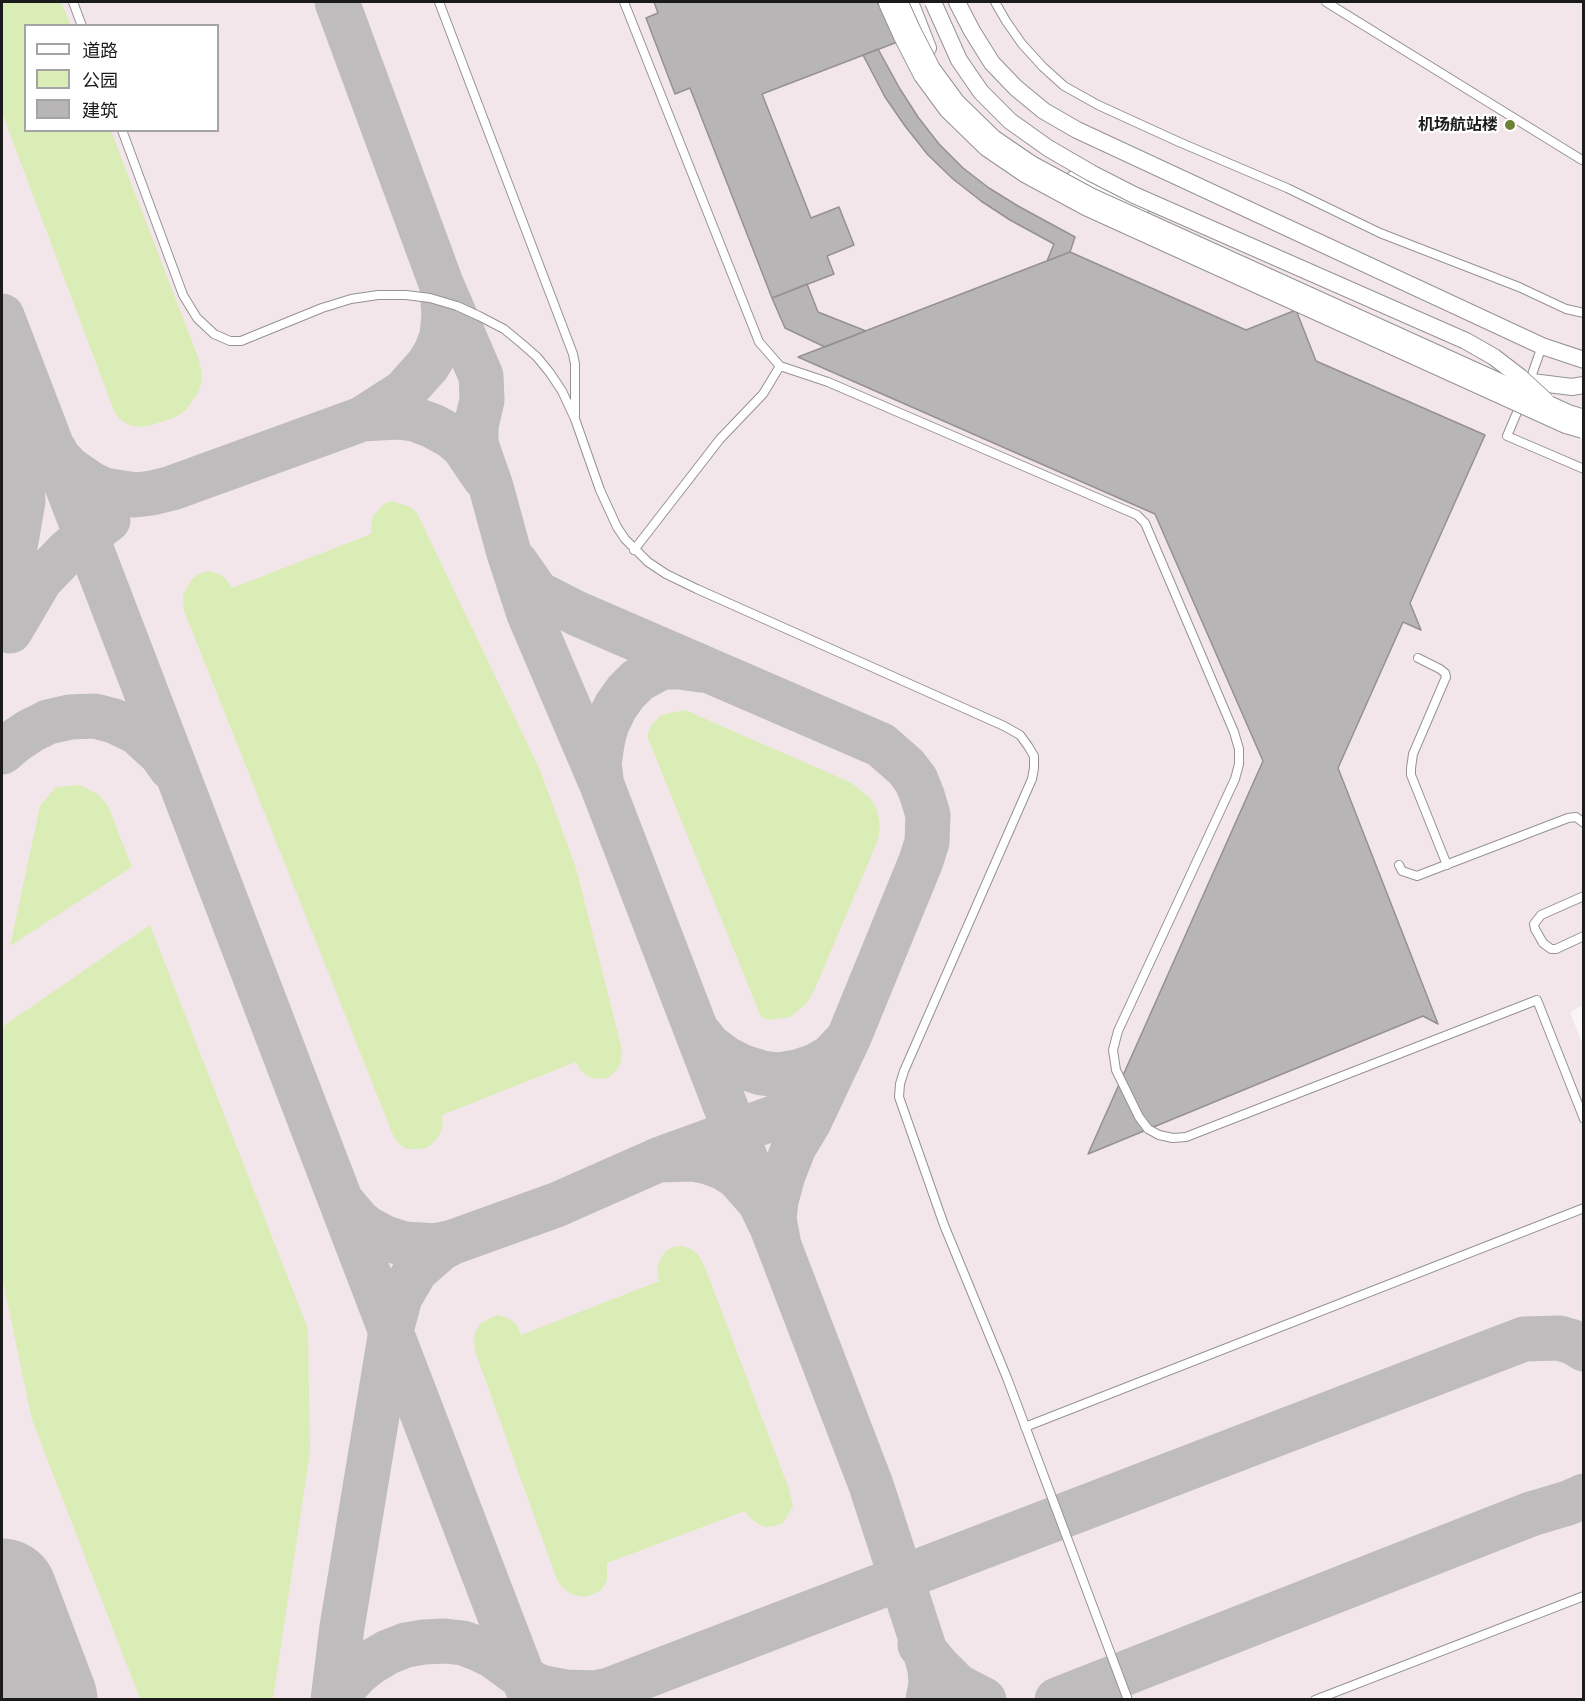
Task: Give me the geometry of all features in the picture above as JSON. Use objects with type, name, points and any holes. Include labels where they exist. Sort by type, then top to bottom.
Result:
[{"type":"highway","points":[[893,2],[906,33],[927,72],[952,106],[990,142],[1028,169],[1089,202],[1575,422]]},
{"type":"street","points":[[910,2],[932,58],[984,124],[1038,162],[1506,378],[1572,387],[1584,386]]},
{"type":"street","points":[[933,2],[959,60],[981,92],[1010,121],[1048,148],[1134,195],[1466,341],[1494,357],[1575,422]]},
{"type":"street","points":[[957,2],[992,63],[1016,88],[1044,111],[1077,130],[1542,346],[1584,360]]},
{"type":"lane","points":[[74,2],[81,24]]},
{"type":"lane","points":[[439,2],[573,354],[575,419]]},
{"type":"lane","points":[[624,2],[759,342],[780,366],[828,382],[1126,510],[1137,515],[1145,523],[1239,748],[1239,764],[1235,779],[1118,1031],[1113,1050],[1116,1070],[1139,1117],[1148,1129],[1173,1138],[1186,1137],[1537,1000],[1584,1119]]},
{"type":"lane","points":[[995,2],[1022,44],[1043,67],[1064,86],[1098,105],[1189,147],[1287,188],[1380,233],[1519,287],[1566,309],[1584,313]]},
{"type":"lane","points":[[1326,2],[1582,160]]},
{"type":"lane","points":[[123,132],[183,296],[197,318],[214,334],[230,341],[241,341],[322,308],[351,299],[378,295],[430,298],[457,306],[479,316],[504,329],[537,357],[550,373],[562,391],[575,419],[609,512],[625,539],[648,562],[666,574],[697,589],[1004,726],[1020,735],[1034,756],[1034,768],[1027,792],[904,1071],[899,1097],[944,1225],[1025,1427],[1128,1700]]},
{"type":"lane","points":[[1542,346],[1508,436],[1584,469]]},
{"type":"lane","points":[[634,550],[720,439],[763,394],[780,366]]},
{"type":"lane","points":[[1418,657],[1440,669],[1446,677],[1413,754],[1411,775],[1447,866]]},
{"type":"lane","points":[[1399,866],[1402,872],[1417,876],[1568,818],[1576,817],[1584,823]]},
{"type":"lane","points":[[1584,896],[1541,915],[1534,924],[1543,943],[1551,949],[1556,949],[1584,936]]},
{"type":"lane","points":[[1025,1427],[1584,1208]]},
{"type":"lane","points":[[1315,1700],[1584,1596]]},
{"type":"shaded area","points":[[2,2],[1583,2],[1584,1005],[1570,1012],[1584,1048],[1583,1699],[2,1700]]},
{"type":"green space","points":[[2,2],[61,2],[71,24],[24,24],[24,132],[111,132],[201,368],[202,380],[199,391],[186,410],[176,417],[140,427],[129,425],[114,411],[2,113]]},
{"type":"green space","points":[[392,501],[410,507],[417,513],[540,770],[576,868],[622,1055],[620,1065],[608,1078],[589,1077],[581,1071],[576,1062],[442,1115],[443,1125],[440,1134],[427,1148],[418,1149],[407,1149],[399,1144],[393,1135],[184,611],[183,594],[193,578],[201,573],[210,571],[219,574],[232,588],[371,534],[373,516],[384,504]]},
{"type":"green space","points":[[685,710],[852,783],[871,799],[877,810],[880,825],[878,840],[814,991],[806,1004],[790,1017],[769,1020],[761,1017],[647,736],[652,724],[661,715]]},
{"type":"green space","points":[[80,785],[99,795],[108,806],[132,867],[10,946],[40,806],[56,787]]},
{"type":"green space","points":[[150,925],[308,1329],[310,1452],[273,1699],[140,1699],[32,1420],[2,1277],[2,1027]]},
{"type":"green space","points":[[683,1246],[693,1250],[700,1257],[706,1270],[789,1489],[793,1507],[783,1523],[775,1526],[766,1527],[758,1524],[745,1511],[607,1563],[607,1581],[601,1590],[583,1597],[573,1595],[557,1580],[476,1354],[475,1332],[481,1323],[498,1315],[508,1318],[517,1325],[521,1335],[659,1281],[657,1269],[665,1252],[673,1247]]},
{"type":"building","points":[[654,2],[877,2],[900,41],[762,94],[811,218],[839,207],[854,245],[827,256],[834,274],[772,298],[690,88],[675,94],[646,18],[658,13]]},
{"type":"building","points":[[878,49],[900,89],[939,144],[963,168],[989,188],[1075,237],[1070,252],[1047,261],[1054,244],[981,201],[928,155],[885,97],[863,55]]},
{"type":"building","points":[[1070,252],[1246,330],[1296,310],[1316,361],[1485,435],[1410,603],[1421,630],[1403,622],[1338,768],[1438,1024],[1423,1016],[1088,1154],[1263,761],[1155,514],[798,357]]},
{"type":"building","points":[[807,284],[818,312],[866,331],[825,347],[785,328],[772,298]]},
{"type":"taxiway","points":[[337,2],[442,286],[481,376],[482,400],[476,426],[476,444],[529,614],[602,785],[871,1485],[930,1669],[931,1684],[928,1700]]},
{"type":"taxiway","points":[[55,451],[68,468],[91,484],[104,490],[135,495],[172,488],[362,419],[404,392],[428,365],[442,336],[444,315],[442,289]]},
{"type":"taxiway","points":[[2,316],[532,1700]]},
{"type":"taxiway","points":[[2,621],[23,501],[12,389]]},
{"type":"taxiway","points":[[362,419],[397,417],[414,419],[433,426],[463,446],[484,477]]},
{"type":"taxiway","points":[[10,631],[40,580],[67,552],[108,520]]},
{"type":"taxiway","points":[[516,563],[537,593],[576,613],[881,745],[906,767],[916,780],[928,815],[927,842],[921,861],[849,1037],[809,1122],[794,1147],[783,1175],[774,1219],[778,1240],[760,1202],[737,1176],[708,1162],[692,1159],[658,1160]]},
{"type":"taxiway","points":[[601,779],[599,763],[607,724],[626,692],[638,680],[662,667],[701,670]]},
{"type":"taxiway","points":[[2,752],[30,731],[48,722],[70,717],[95,716],[114,721],[137,732],[161,754],[171,768]]},
{"type":"taxiway","points":[[698,1033],[697,1031],[709,1046],[725,1058],[762,1073],[779,1075],[815,1066],[831,1057],[845,1042]]},
{"type":"taxiway","points":[[342,1202],[358,1221],[385,1238],[404,1244],[435,1246],[453,1242],[556,1205],[658,1160],[779,1116],[807,1102],[816,1095],[825,1082]]},
{"type":"taxiway","points":[[333,1700],[342,1627],[391,1331],[400,1297],[416,1270],[440,1249],[453,1242]]},
{"type":"taxiway","points":[[337,1700],[342,1690],[357,1673],[388,1652],[406,1645],[445,1641],[463,1643],[479,1649],[540,1687],[566,1692],[595,1693],[609,1690],[1524,1339],[1559,1338],[1573,1342],[1584,1349]]},
{"type":"taxiway","points":[[1057,1700],[1531,1514],[1584,1496]]},
{"type":"taxiway","points":[[2,1591],[4,1599]]},
{"type":"taxiway","points":[[920,1645],[957,1686],[984,1700]]},
{"type":"runway","points":[[2,1594],[42,1700]]},
{"type":"place","name":"机场航站楼","points":[[1510,125]]}]
